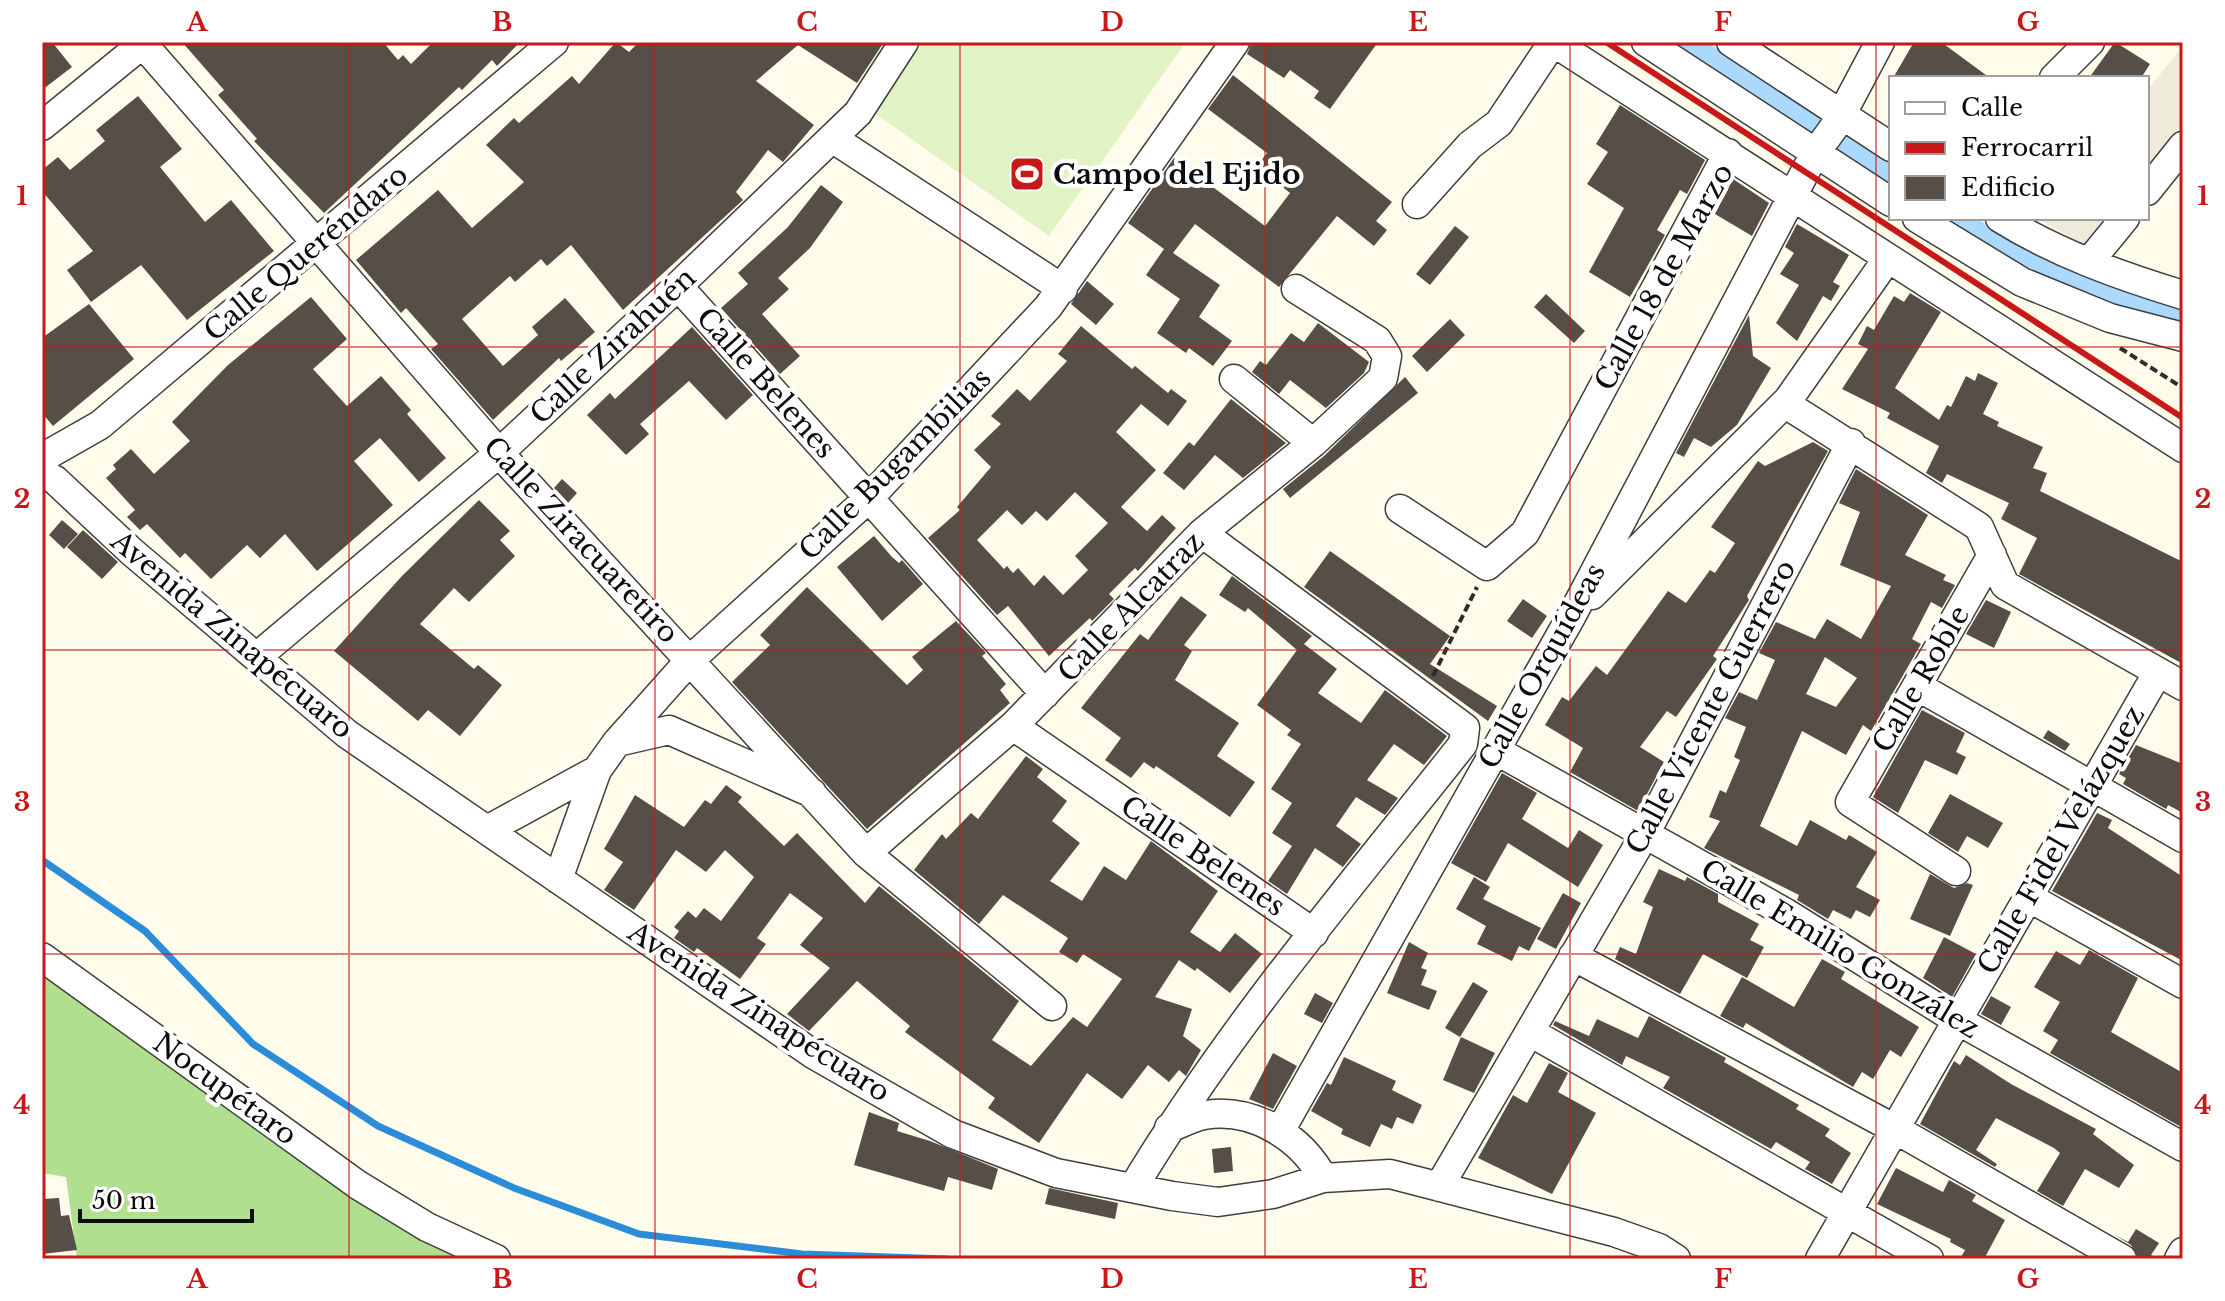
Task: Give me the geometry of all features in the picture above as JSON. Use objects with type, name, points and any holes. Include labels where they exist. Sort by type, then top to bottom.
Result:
[{"type":"street","name":"Calle Queréndaro","points":[[46,462],[100,425],[554,42]]},
{"type":"street","name":"Calle Zirahuén","points":[[258,656],[499,453],[678,286],[858,113],[904,42]]},
{"type":"street","name":"Calle Bugambilias","points":[[558,879],[597,770],[617,742],[691,659],[870,497],[1063,289],[1235,42]]},
{"type":"street","points":[[1417,204],[1470,145],[1499,123],[1553,42],[1728,153]]},
{"type":"street","points":[[1646,42],[1889,201]]},
{"type":"street","points":[[1731,42],[1839,118],[1889,146]]},
{"type":"street","name":"Calle Orquídeas","points":[[1280,1131],[1572,615],[1816,152],[1839,118],[1880,42]]},
{"type":"street","points":[[2056,76],[2090,42]]},
{"type":"street","name":"Calle Ziracuaretiro","points":[[143,43],[315,246],[499,453],[866,853],[1052,1006]]},
{"type":"street","points":[[42,126],[143,43]]},
{"type":"street","points":[[832,138],[1063,289]]},
{"type":"street","points":[[2149,188],[2183,146]]},
{"type":"street","name":"Calle 18 de Marzo","points":[[1487,566],[1525,533],[1728,153],[2183,448]]},
{"type":"street","points":[[1920,220],[2022,282],[2110,318],[2183,337]]},
{"type":"street","points":[[2003,220],[2033,239],[2183,295]]},
{"type":"street","points":[[2089,262],[2123,220]]},
{"type":"street","points":[[1572,615],[1788,400],[1888,258]]},
{"type":"street","name":"Calle Belenes","points":[[678,286],[1045,694]]},
{"type":"street","name":"Calle Alcatraz","points":[[866,853],[1013,726],[1202,533],[1313,443],[1383,378],[1387,356],[1377,340],[1296,289]]},
{"type":"street","points":[[1234,379],[1313,443]]},
{"type":"street","points":[[1788,400],[1795,410],[1979,527],[2005,585],[2183,686]]},
{"type":"street","name":"Calle Vicente Guerrero","points":[[1439,1187],[1645,834],[1851,443]]},
{"type":"street","name":"Avenida Zinapécuaro","points":[[46,462],[132,552],[347,734],[813,1054],[953,1134],[1056,1173],[1218,1202],[1273,1194],[1323,1178],[1390,1174],[1614,1232],[1659,1248],[1676,1259]]},
{"type":"street","points":[[1400,509],[1487,566]]},
{"type":"street","points":[[1133,1188],[1169,1128],[1314,933],[1463,744],[1465,728],[1202,533]]},
{"type":"street","name":"Calle Roble","points":[[1956,871],[1850,802],[1992,555]]},
{"type":"street","name":"Calle Fidel Velázquez","points":[[1820,1259],[2158,672]]},
{"type":"street","points":[[1917,686],[2183,838]]},
{"type":"street","name":"Calle Belenes","points":[[1013,726],[1314,933]]},
{"type":"street","points":[[617,742],[669,730],[764,775],[816,795]]},
{"type":"street","name":"Calle Emilio González","points":[[1497,751],[1786,913],[1957,1020],[2183,1147]]},
{"type":"street","points":[[487,830],[597,770]]},
{"type":"street","points":[[2028,897],[2183,984]]},
{"type":"street","points":[[1573,956],[1895,1129],[2122,1259]]},
{"type":"street","name":"Nocupétaro","points":[[42,957],[358,1185],[427,1227],[496,1259]]},
{"type":"street","points":[[1530,1032],[1929,1259]]},
{"type":"street","points":[[1169,1128],[1205,1115],[1247,1117],[1280,1131],[1310,1153],[1323,1178]]},
{"type":"street","points":[[2179,1259],[2183,1252]]},
{"type":"path","points":[[1423,696],[1487,566]]},
{"type":"green space","name":"Campo del Ejido","points":[[922,42],[1186,42],[1049,236],[873,112]]},
{"type":"green space","points":[[42,973],[472,1259],[77,1259],[66,1177],[42,1173]]},
{"type":"shaded area","points":[[2178,52],[2183,56],[2183,123],[2149,166],[2149,88]]},
{"type":"shaded area","points":[[2044,220],[2104,220],[2084,245],[2043,222]]},
{"type":"building","points":[[42,42],[52,42],[72,67],[42,90]]},
{"type":"building","points":[[182,42],[383,42],[398,60],[403,55],[411,64],[433,42],[520,42],[497,66],[492,60],[462,90],[459,87],[324,213],[254,141],[257,139],[218,95],[224,90]]},
{"type":"building","points":[[616,42],[629,52],[639,42],[884,42],[857,83],[798,45],[756,81],[814,125],[783,162],[768,150],[736,192],[743,200],[623,310],[571,245],[547,266],[541,259],[515,282],[510,276],[462,319],[503,366],[538,335],[532,327],[565,298],[595,332],[561,361],[559,358],[493,420],[431,349],[438,344],[406,308],[401,313],[356,260],[438,190],[472,228],[524,182],[486,145],[514,118],[519,123],[572,76],[579,84]]},
{"type":"building","points":[[1252,42],[1378,42],[1330,109],[1314,98],[1319,91],[1290,70],[1284,78],[1247,54]]},
{"type":"building","points":[[1914,42],[1941,42],[1987,76],[1894,76]]},
{"type":"building","points":[[2115,42],[2150,64],[2142,76],[2090,76]]},
{"type":"building","points":[[1233,75],[1392,202],[1376,221],[1387,230],[1374,246],[1337,216],[1279,287],[1195,224],[1173,253],[1220,285],[1199,317],[1232,341],[1213,366],[1189,348],[1186,353],[1157,333],[1180,299],[1146,275],[1164,249],[1128,223],[1174,158],[1265,226],[1290,193],[1257,166],[1267,153],[1208,109]]},
{"type":"building","points":[[138,96],[182,149],[160,167],[205,222],[231,200],[274,251],[187,320],[141,265],[91,302],[67,270],[93,251],[42,191],[42,170],[58,157],[70,170],[105,141],[96,130]]},
{"type":"building","points":[[1620,105],[1705,160],[1687,194],[1680,190],[1657,230],[1665,235],[1630,297],[1589,272],[1624,208],[1587,184],[1608,152],[1596,144]]},
{"type":"building","points":[[1733,179],[1769,203],[1752,236],[1715,214]]},
{"type":"building","points":[[821,185],[843,202],[810,248],[778,278],[789,289],[762,314],[800,356],[780,374],[721,308],[748,284],[738,273],[788,227]]},
{"type":"building","points":[[1797,224],[1849,255],[1833,282],[1840,286],[1831,301],[1823,296],[1797,341],[1776,323],[1799,285],[1780,274],[1794,253],[1785,247]]},
{"type":"building","points":[[1455,226],[1469,237],[1430,285],[1416,274]]},
{"type":"building","points":[[1087,281],[1114,304],[1096,325],[1071,304]]},
{"type":"building","points":[[1910,293],[1941,312],[1895,388],[1939,420],[1947,405],[1951,407],[1966,376],[1975,381],[1978,373],[1998,383],[1983,414],[1999,422],[1997,426],[2043,447],[2033,468],[2047,473],[2040,491],[2183,562],[2183,664],[2019,574],[2037,538],[2001,519],[2009,503],[1947,474],[1942,483],[1926,473],[1939,446],[1887,418],[1890,413],[1842,389],[1868,349],[1858,344],[1867,326],[1874,330],[1894,296],[1904,302]]},
{"type":"building","points":[[1546,294],[1585,331],[1574,343],[1534,307]]},
{"type":"building","points":[[311,297],[347,339],[313,369],[347,406],[381,376],[411,410],[407,414],[446,458],[419,482],[380,438],[354,461],[393,505],[317,571],[285,534],[260,558],[247,545],[211,579],[185,553],[180,558],[147,524],[140,530],[127,517],[135,510],[106,478],[116,469],[113,465],[131,449],[154,474],[190,441],[172,422],[228,365]]},
{"type":"building","points":[[89,304],[134,359],[53,426],[42,413],[42,338]]},
{"type":"building","points":[[1749,315],[1753,356],[1771,368],[1737,425],[1711,447],[1694,438],[1684,457],[1676,453]]},
{"type":"building","points":[[1450,319],[1465,335],[1427,372],[1412,356]]},
{"type":"building","points":[[1318,323],[1369,362],[1364,373],[1326,408],[1290,380],[1279,394],[1252,372],[1260,361],[1266,365],[1291,333],[1304,342]]},
{"type":"building","points":[[1081,326],[1132,369],[1135,366],[1168,393],[1171,389],[1187,401],[1168,426],[1141,404],[1116,432],[1156,470],[1121,507],[1147,531],[1162,515],[1176,528],[1138,571],[1135,568],[1109,594],[1114,599],[1049,656],[1008,606],[997,615],[928,538],[960,510],[957,507],[991,467],[974,450],[1001,424],[991,416],[1017,389],[1030,401],[1067,361],[1058,354]],"holes":[[[1075,492],[1108,523],[1075,556],[1088,570],[1063,595],[1044,575],[1034,586],[1018,568],[1013,573],[1007,566],[1004,569],[977,540],[1007,510],[1022,525],[1036,511],[1047,521]]]},
{"type":"building","points":[[692,327],[753,395],[726,420],[689,381],[640,424],[649,434],[626,455],[587,415],[610,393],[615,399]]},
{"type":"building","points":[[1405,377],[1418,393],[1290,498],[1283,489],[1324,456]]},
{"type":"building","points":[[1231,399],[1286,443],[1243,478],[1215,455],[1184,490],[1163,473],[1189,442],[1194,446]]},
{"type":"building","points":[[1813,442],[1828,451],[1747,596],[1749,600],[1713,656],[1717,659],[1676,717],[1667,711],[1640,747],[1664,762],[1638,811],[1570,772],[1583,748],[1545,725],[1562,697],[1569,701],[1596,666],[1607,675],[1668,591],[1686,603],[1710,570],[1715,573],[1735,543],[1711,527],[1758,461],[1765,466]]},
{"type":"building","points":[[1856,469],[1928,515],[1905,555],[1946,575],[1943,580],[1955,585],[1942,608],[1931,602],[1912,639],[1921,644],[1871,731],[1863,725],[1846,755],[1802,731],[1760,826],[1797,846],[1810,820],[1846,840],[1849,835],[1877,852],[1856,887],[1880,900],[1870,917],[1856,910],[1851,919],[1833,910],[1828,919],[1797,900],[1799,895],[1704,848],[1720,821],[1709,817],[1720,790],[1726,793],[1740,760],[1734,757],[1746,727],[1725,718],[1739,692],[1757,700],[1775,660],[1759,653],[1776,622],[1815,639],[1827,619],[1861,639],[1891,586],[1840,565],[1860,512],[1839,503]],"holes":[[[1825,657],[1857,678],[1836,707],[1806,694]]]},
{"type":"building","points":[[562,479],[577,493],[568,503],[554,488]]},
{"type":"building","points":[[479,500],[510,531],[500,540],[515,556],[469,602],[454,588],[420,624],[474,669],[478,665],[502,685],[460,736],[428,710],[418,721],[334,651],[402,576]]},
{"type":"building","points":[[62,520],[78,534],[64,549],[49,535]]},
{"type":"building","points":[[83,530],[118,562],[102,579],[67,547]]},
{"type":"building","points":[[874,536],[899,563],[902,560],[923,584],[882,621],[837,567]]},
{"type":"building","points":[[1330,551],[1450,636],[1430,664],[1497,706],[1488,721],[1304,587]]},
{"type":"building","points":[[1232,576],[1312,636],[1304,644],[1337,669],[1318,693],[1361,723],[1385,690],[1447,736],[1424,765],[1394,744],[1367,780],[1398,798],[1385,815],[1356,797],[1336,826],[1361,844],[1343,867],[1315,848],[1287,894],[1268,881],[1292,846],[1272,833],[1292,803],[1271,789],[1301,744],[1287,735],[1291,730],[1257,705],[1297,650],[1248,608],[1245,612],[1219,595]]},
{"type":"building","points":[[807,587],[907,685],[923,670],[912,657],[956,621],[986,653],[982,656],[1006,684],[1000,690],[1010,703],[867,829],[732,682],[770,645],[760,635]]},
{"type":"building","points":[[1181,596],[1207,615],[1184,645],[1192,651],[1175,680],[1239,723],[1217,756],[1255,782],[1230,817],[1156,766],[1154,769],[1144,762],[1131,778],[1105,760],[1121,738],[1081,708],[1140,634],[1148,640]]},
{"type":"building","points":[[1523,599],[1547,616],[1532,638],[1507,621]]},
{"type":"building","points":[[1986,600],[2011,612],[1994,648],[1966,634]]},
{"type":"building","points":[[1922,710],[1965,733],[1956,752],[1966,757],[1957,775],[1925,760],[1898,813],[1873,797]]},
{"type":"building","points":[[2048,730],[2070,744],[2065,751],[2043,738]]},
{"type":"building","points":[[2136,745],[2183,764],[2183,813],[2168,805],[2166,809],[2123,784],[2126,778],[2119,774]]},
{"type":"building","points":[[1026,756],[1043,769],[1037,777],[1067,801],[1052,821],[1080,843],[1050,881],[1082,901],[1104,866],[1126,880],[1151,841],[1218,891],[1190,932],[1220,952],[1235,933],[1262,954],[1230,993],[1197,968],[1195,971],[1179,960],[1155,997],[1192,1009],[1183,1036],[1201,1050],[1186,1076],[1179,1070],[1169,1082],[1148,1065],[1122,1099],[1087,1073],[1039,1143],[988,1108],[995,1098],[905,1032],[910,1026],[857,981],[809,1031],[787,1014],[830,968],[800,945],[823,918],[790,893],[757,938],[766,944],[740,979],[697,948],[694,952],[674,938],[679,931],[674,927],[688,911],[696,918],[704,908],[721,921],[754,877],[725,850],[706,872],[676,850],[634,910],[604,890],[623,862],[604,849],[635,795],[684,827],[705,800],[711,804],[726,785],[742,797],[738,802],[784,846],[797,833],[865,903],[879,886],[1019,1001],[992,1040],[1031,1066],[1073,1017],[1087,1027],[1122,979],[1083,954],[1077,963],[1059,952],[1068,938],[1003,895],[979,924],[914,870],[942,834],[946,839],[971,813],[978,819]]},
{"type":"building","points":[[1502,773],[1537,793],[1522,819],[1568,848],[1579,830],[1603,845],[1578,887],[1508,843],[1486,882],[1451,863]]},
{"type":"building","points":[[1950,794],[2003,823],[1988,848],[1967,836],[1958,852],[1928,833]]},
{"type":"building","points":[[2097,813],[2112,820],[2108,828],[2183,877],[2183,961],[2052,891]]},
{"type":"building","points":[[1659,869],[1685,881],[1687,877],[1718,894],[1718,902],[1759,924],[1750,940],[1764,947],[1747,978],[1703,954],[1680,994],[1615,959],[1620,947],[1636,954],[1653,907],[1643,902]]},
{"type":"building","points":[[1930,874],[1954,888],[1967,883],[1973,885],[1950,936],[1910,919]]},
{"type":"building","points":[[1474,877],[1490,887],[1483,899],[1541,928],[1529,951],[1519,946],[1512,961],[1477,944],[1486,926],[1456,909]]},
{"type":"building","points":[[1563,893],[1581,903],[1556,949],[1537,939]]},
{"type":"building","points":[[1944,937],[1976,954],[1952,997],[1923,978]]},
{"type":"building","points":[[1409,942],[1428,953],[1421,968],[1427,970],[1421,985],[1437,991],[1429,1010],[1387,993]]},
{"type":"building","points":[[2089,950],[2138,978],[2111,1032],[2183,1073],[2183,1128],[2050,1053],[2058,1040],[2043,1031],[2060,1002],[2034,987],[2056,951],[2080,965]]},
{"type":"building","points":[[1822,959],[1845,972],[1841,979],[1919,1027],[1901,1057],[1890,1050],[1873,1079],[1862,1072],[1853,1087],[1746,1023],[1743,1028],[1720,1016],[1742,977],[1794,1007]]},
{"type":"building","points":[[1473,982],[1488,991],[1460,1037],[1445,1028]]},
{"type":"building","points":[[1315,993],[1333,1003],[1322,1023],[1304,1014]]},
{"type":"building","points":[[1991,996],[2011,1007],[2001,1025],[1981,1014]]},
{"type":"building","points":[[1649,1016],[1726,1058],[1724,1062],[1799,1105],[1796,1109],[1830,1129],[1825,1136],[1851,1153],[1832,1184],[1805,1169],[1810,1162],[1776,1142],[1771,1149],[1663,1088],[1670,1077],[1626,1056],[1622,1065],[1553,1025],[1555,1021],[1589,1036],[1597,1019],[1638,1038]]},
{"type":"building","points":[[1461,1037],[1495,1053],[1474,1093],[1443,1080]]},
{"type":"building","points":[[1273,1053],[1297,1066],[1273,1109],[1249,1099]]},
{"type":"building","points":[[1966,1055],[2011,1084],[2096,1129],[2093,1134],[2134,1165],[2119,1188],[2085,1169],[2063,1206],[2037,1191],[2060,1153],[2054,1148],[1996,1118],[1976,1150],[1997,1164],[1995,1167],[1920,1124],[1954,1061],[1960,1065]]},
{"type":"building","points":[[1344,1057],[1396,1081],[1392,1090],[1422,1105],[1413,1124],[1397,1117],[1392,1129],[1381,1124],[1370,1147],[1341,1134],[1343,1129],[1311,1111],[1327,1083],[1331,1085]]},
{"type":"building","points":[[1549,1063],[1568,1073],[1558,1092],[1596,1113],[1552,1194],[1478,1158],[1513,1095],[1527,1103]]},
{"type":"building","points":[[869,1112],[899,1123],[897,1131],[998,1169],[992,1190],[948,1177],[944,1191],[854,1165]]},
{"type":"building","points":[[1231,1147],[1233,1171],[1214,1173],[1212,1149]]},
{"type":"building","points":[[1896,1168],[1943,1192],[1949,1180],[1976,1195],[1972,1201],[2005,1220],[1984,1259],[1960,1259],[1965,1250],[1950,1242],[1951,1239],[1877,1204]]},
{"type":"building","points":[[1049,1188],[1118,1203],[1115,1219],[1045,1204]]},
{"type":"building","points":[[59,1198],[61,1216],[69,1215],[77,1250],[42,1254],[42,1199]]},
{"type":"building","points":[[2136,1229],[2159,1243],[2151,1255],[2158,1259],[2139,1259],[2131,1245],[2115,1235],[2128,1242]]},
{"type":"waterway","points":[[1685,42],[1889,175]]},
{"type":"waterway","points":[[1958,220],[2022,262],[2115,299],[2183,319]]},
{"type":"waterway","points":[[42,860],[145,931],[253,1044],[378,1126],[514,1188],[639,1234],[802,1254],[947,1259]]},
{"type":"railway","points":[[1606,42],[2183,418]]},
{"type":"place","name":"Campo del Ejido","points":[[1027,174]]}]
